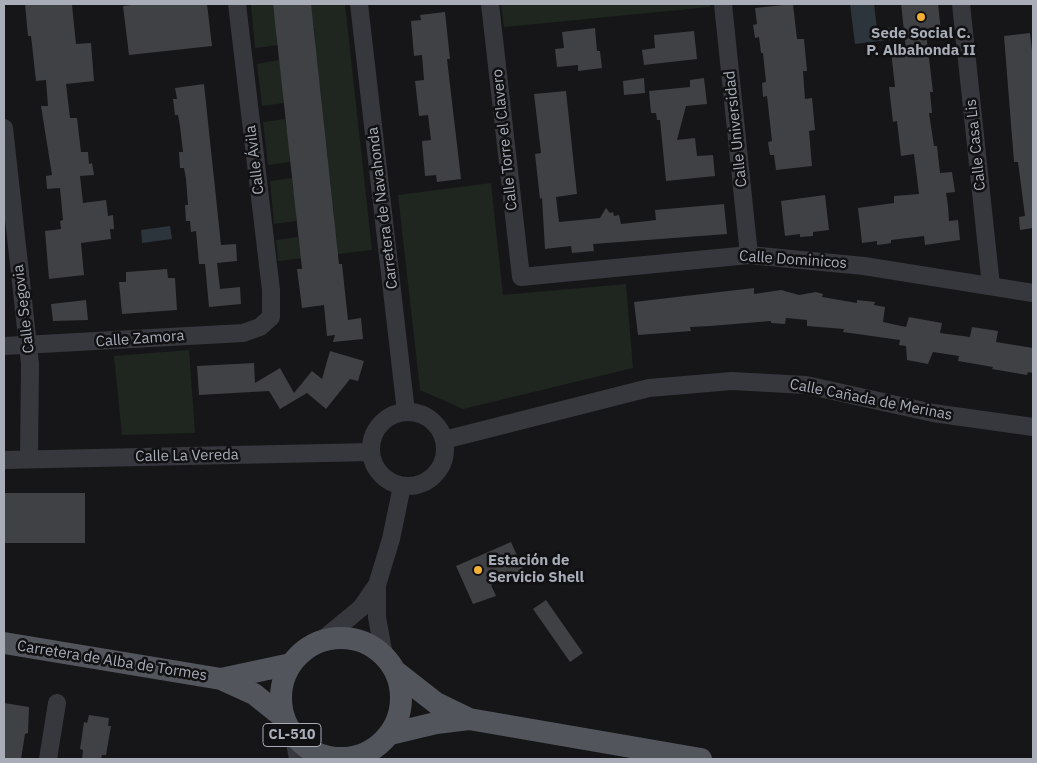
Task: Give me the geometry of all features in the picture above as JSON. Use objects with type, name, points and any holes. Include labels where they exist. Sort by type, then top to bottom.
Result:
[{"type":"main road","name":"CL-510","points":[[390,664],[401,692],[399,715],[390,734],[370,751],[350,759],[328,758],[309,750],[289,728],[280,700],[283,680],[291,664],[304,651],[320,642],[346,638],[367,644],[436,703],[469,719],[666,755],[702,759]]},
{"type":"main road","name":"Carretera de Alba de Tormes","points":[[4,643],[221,679],[254,694],[289,728]]},
{"type":"main road","name":"Carretera de Alba de Tormes","points":[[221,679],[291,664]]},
{"type":"main road","name":"CL-510","points":[[390,734],[436,723],[469,719]]},
{"type":"street","name":"Calle Ávila","points":[[237,4],[271,290],[271,317]]},
{"type":"street","name":"Carretera de Navahonda","points":[[360,4],[406,412]]},
{"type":"street","name":"Calle Torre el Clavero","points":[[490,4],[521,277]]},
{"type":"street","name":"Calle Universidad","points":[[723,4],[749,254]]},
{"type":"street","name":"Calle Casa Lis","points":[[961,4],[992,286]]},
{"type":"street","name":"Calle Segovia","points":[[4,128],[30,364],[29,460]]},
{"type":"street","name":"Calle Dominicos","points":[[521,277],[749,254],[864,266],[1033,293]]},
{"type":"street","name":"Calle Zamora","points":[[4,346],[243,332],[260,327],[271,317]]},
{"type":"street","name":"Calle Cañada de Merinas","points":[[444,440],[649,388],[732,381],[806,386],[932,413],[1033,427]]},
{"type":"street","points":[[406,412],[424,416],[438,427],[444,440],[444,458],[441,466],[432,478],[418,485],[402,486],[391,482],[381,475],[374,464],[371,452],[373,438],[380,425],[392,416],[406,412]]},
{"type":"street","name":"Calle La Vereda","points":[[4,460],[371,452]]},
{"type":"street","points":[[390,664],[377,617],[377,585],[391,539],[402,486]]},
{"type":"street","points":[[320,642],[361,608],[377,585]]},
{"type":"street","points":[[48,759],[57,703]]},
{"type":"street","points":[[289,728],[298,759]]},
{"type":"shaded area","points":[[273,4],[274,14],[311,10],[311,4],[345,4],[372,250],[278,261],[276,240],[298,237],[300,249],[337,245],[336,233],[330,233],[328,218],[334,217],[333,205],[296,209],[296,221],[274,224],[270,181],[292,178],[293,190],[331,186],[329,174],[323,175],[322,159],[328,158],[326,146],[289,150],[290,162],[268,165],[263,122],[285,119],[287,131],[324,127],[320,86],[283,91],[284,103],[262,106],[257,64],[279,60],[281,73],[318,69],[317,57],[311,57],[309,41],[315,40],[314,28],[277,32],[278,45],[255,48],[251,5]]},
{"type":"shaded area","points":[[501,4],[710,4],[710,7],[504,27]]},
{"type":"shaded area","points":[[850,4],[874,4],[877,29],[895,27],[896,39],[855,44]]},
{"type":"shaded area","points":[[491,183],[503,295],[626,284],[633,368],[463,409],[420,390],[398,195]]},
{"type":"shaded area","points":[[170,226],[172,239],[142,243],[141,230]]},
{"type":"shaded area","points":[[189,350],[195,433],[122,435],[114,356]]},
{"type":"building","points":[[25,4],[72,5],[76,44],[91,43],[94,81],[66,84],[70,118],[77,118],[81,152],[88,152],[89,164],[92,163],[94,175],[80,176],[83,203],[106,200],[108,216],[113,215],[114,229],[110,229],[111,239],[81,243],[84,275],[49,279],[45,231],[61,229],[60,221],[63,220],[60,188],[47,189],[46,176],[52,175],[41,106],[48,106],[46,80],[36,81],[31,36],[28,36]]},
{"type":"building","points":[[140,4],[207,4],[212,46],[129,55],[123,6]]},
{"type":"building","points":[[273,4],[311,4],[339,264],[342,264],[348,320],[361,318],[363,339],[333,342],[335,335],[327,336],[324,305],[302,308],[297,269],[302,269]]},
{"type":"building","points":[[793,4],[797,39],[804,39],[807,71],[803,71],[805,99],[812,98],[815,130],[809,131],[812,166],[776,170],[774,155],[770,155],[768,142],[772,141],[767,96],[763,97],[762,83],[766,82],[763,53],[761,53],[759,37],[755,38],[753,25],[757,24],[755,8]]},
{"type":"building","points":[[901,4],[938,4],[941,31],[926,33],[933,92],[930,92],[932,113],[929,113],[934,146],[937,146],[940,173],[952,172],[955,192],[946,193],[949,221],[958,220],[960,240],[925,245],[924,236],[891,240],[891,243],[877,245],[877,241],[862,243],[858,208],[894,203],[894,196],[919,194],[914,154],[901,156],[897,121],[893,122],[889,87],[895,87],[891,51],[906,49]]},
{"type":"building","points":[[445,12],[450,59],[447,59],[461,179],[437,182],[436,175],[425,176],[422,141],[431,140],[428,115],[419,116],[415,81],[424,80],[422,55],[414,56],[411,21],[421,20],[420,15]]},
{"type":"building","points":[[595,28],[597,51],[600,51],[602,68],[578,71],[578,65],[557,67],[555,49],[564,48],[562,32]]},
{"type":"building","points":[[694,31],[697,59],[644,65],[642,50],[655,48],[654,35]]},
{"type":"building","points":[[1030,33],[1033,59],[1033,228],[1020,230],[1019,217],[1025,216],[1018,162],[1014,162],[1004,36]]},
{"type":"building","points":[[644,78],[645,93],[624,95],[623,81]]},
{"type":"building","points":[[704,78],[707,104],[686,106],[677,140],[695,138],[697,156],[713,155],[715,176],[666,181],[660,120],[657,120],[656,113],[651,113],[649,91],[690,87],[690,80]]},
{"type":"building","points":[[204,84],[221,245],[236,244],[237,261],[217,263],[220,289],[240,287],[241,304],[209,307],[205,264],[199,264],[196,231],[191,232],[190,221],[186,221],[185,205],[188,205],[186,179],[184,168],[180,168],[179,152],[183,152],[178,115],[175,115],[173,99],[177,99],[175,88]]},
{"type":"building","points":[[566,91],[577,194],[556,197],[559,222],[600,218],[606,208],[610,213],[613,212],[614,216],[619,215],[621,224],[656,220],[655,210],[724,204],[727,234],[593,244],[594,251],[572,253],[571,246],[545,249],[542,198],[540,199],[535,154],[541,153],[534,94]]},
{"type":"building","points":[[825,195],[829,230],[813,232],[813,236],[800,237],[800,234],[785,236],[781,201]]},
{"type":"building","points":[[167,269],[168,278],[175,278],[177,310],[122,314],[119,282],[126,282],[126,272]]},
{"type":"building","points":[[754,288],[754,294],[781,290],[799,295],[816,292],[823,294],[822,297],[857,303],[857,300],[875,302],[874,305],[885,307],[883,322],[906,327],[909,317],[942,323],[940,333],[970,337],[972,327],[998,331],[996,342],[1033,348],[1033,373],[1028,372],[1027,375],[992,369],[993,367],[958,361],[959,356],[933,352],[928,364],[907,360],[906,346],[899,345],[900,340],[843,332],[844,329],[807,326],[807,320],[786,318],[785,324],[771,323],[771,321],[690,327],[691,331],[638,335],[634,302]]},
{"type":"building","points":[[86,300],[88,320],[53,321],[51,304]]},
{"type":"building","points":[[330,351],[364,361],[358,381],[350,379],[326,409],[307,393],[280,409],[269,391],[199,395],[197,366],[254,363],[255,383],[280,368],[294,393],[312,371],[322,379]]},
{"type":"building","points":[[4,493],[85,493],[85,543],[4,543]]},
{"type":"building","points":[[511,542],[524,571],[491,585],[496,596],[473,604],[456,566]]},
{"type":"building","points":[[546,600],[583,653],[570,662],[533,609]]},
{"type":"building","points":[[4,703],[29,707],[28,733],[25,734],[21,759],[4,759]]},
{"type":"building","points":[[89,715],[109,718],[108,726],[111,726],[106,755],[102,755],[101,759],[82,759],[83,750],[80,749],[84,722],[87,723]]},
{"type":"place","name":"Sede Social C. P. Albahonda II","points":[[921,17]]},
{"type":"place","name":"Estación de Servicio Shell","points":[[478,570]]}]
